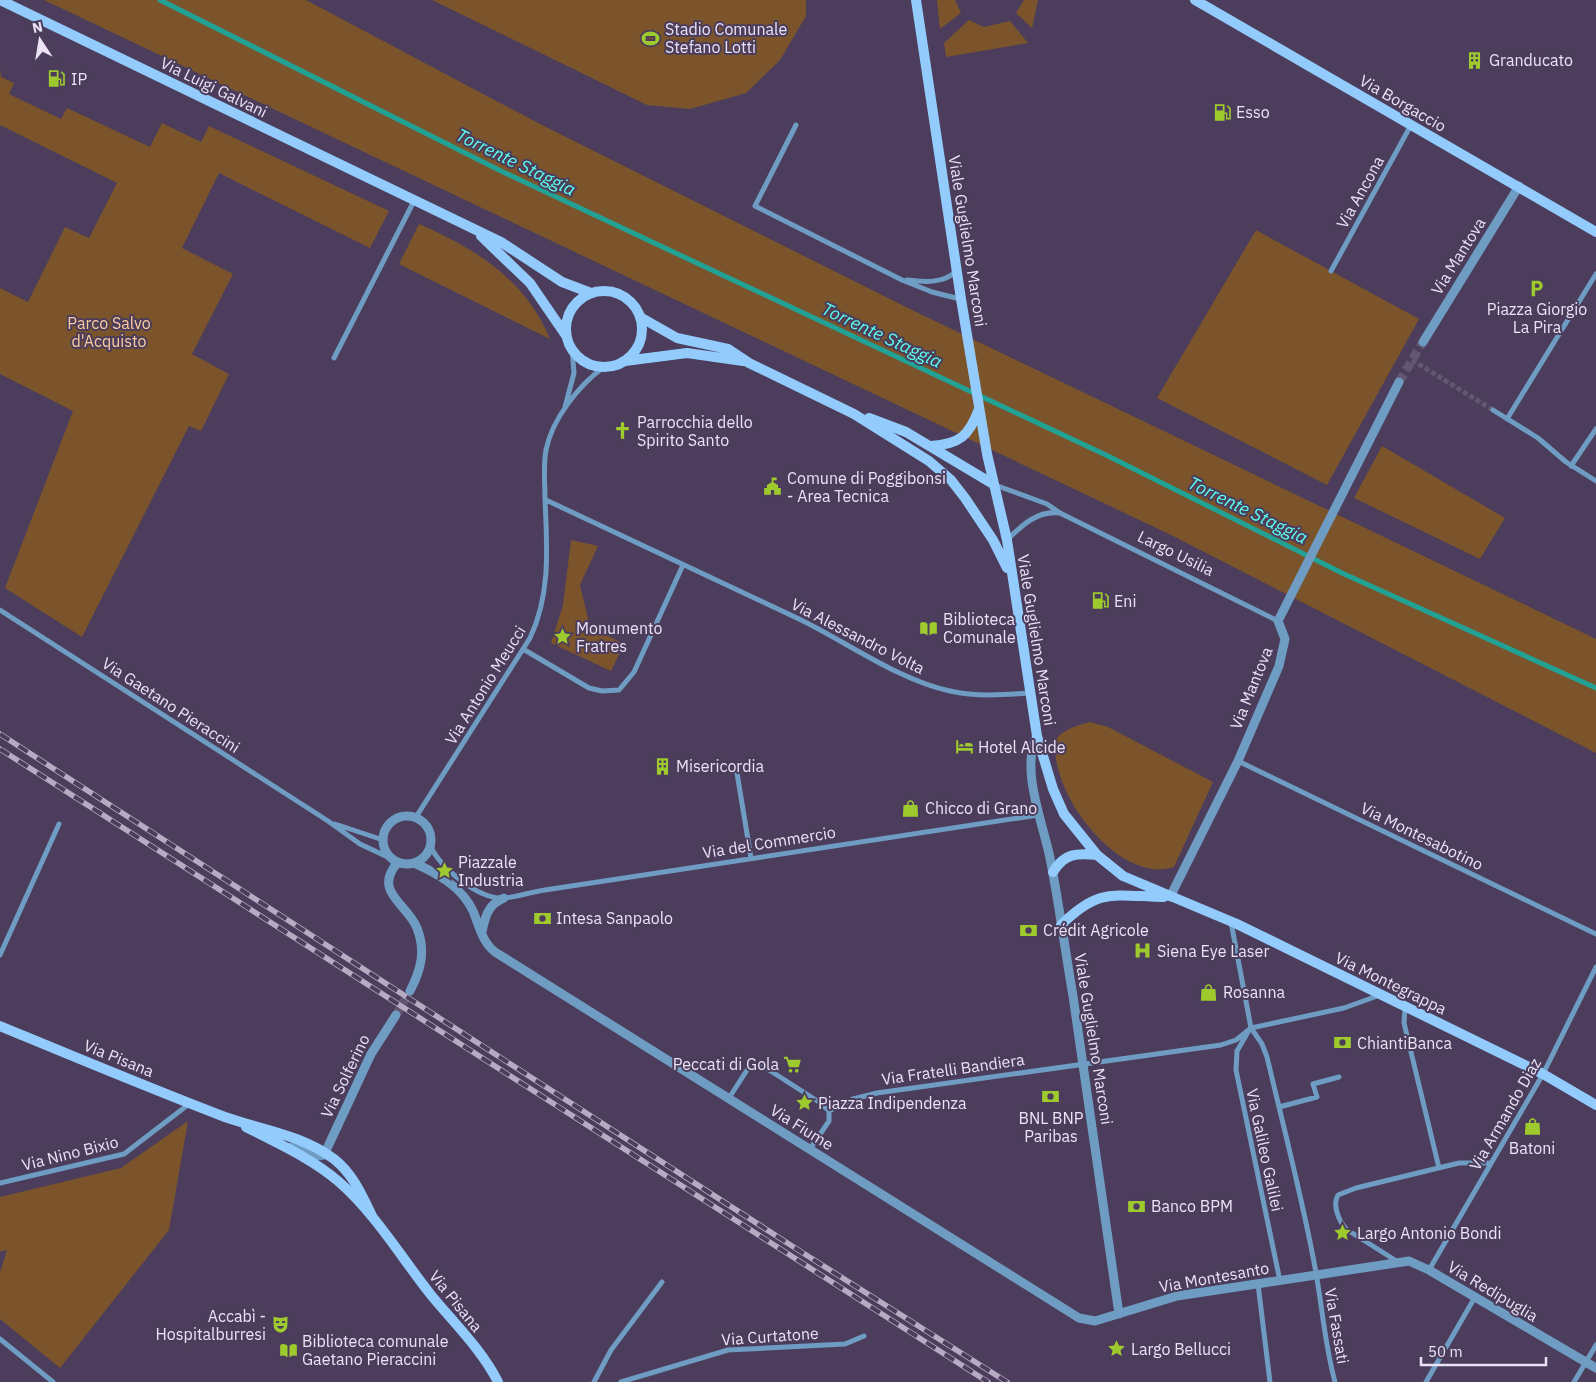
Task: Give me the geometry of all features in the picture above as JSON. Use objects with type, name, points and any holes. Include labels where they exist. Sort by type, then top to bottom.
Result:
[{"type":"main road","name":"Via Luigi Galvani","points":[[0,0],[510,247],[562,282],[591,293],[611,292],[621,295],[629,301],[640,318],[672,336],[722,347],[749,363],[854,414],[923,456],[944,473],[961,492],[985,527],[1011,576]]},
{"type":"main road","name":"Viale Guglielmo Marconi","points":[[916,0],[979,409],[987,454],[1007,540],[1037,736]]},
{"type":"main road","name":"Via Borgaccio","points":[[1195,0],[1596,232]]},
{"type":"main road","name":"Via Luigi Galvani","points":[[477,232],[530,283],[567,338],[572,349],[586,362],[604,367],[624,361],[687,354],[721,356],[749,363]]},
{"type":"main road","points":[[567,338],[566,329],[571,311],[576,304],[591,293]]},
{"type":"main road","points":[[624,361],[632,354],[640,342],[642,327],[640,318]]},
{"type":"main road","points":[[931,446],[946,444],[964,436],[972,427],[979,409]]},
{"type":"main road","name":"Via Luigi Galvani","points":[[854,414],[897,428],[994,484]]},
{"type":"main road","points":[[1037,736],[1059,804],[1072,825],[1098,855],[1123,876],[1170,897]]},
{"type":"main road","points":[[1053,872],[1059,862],[1068,856],[1078,853],[1098,855]]},
{"type":"main road","points":[[1061,926],[1084,904],[1098,898],[1115,896],[1170,897]]},
{"type":"main road","name":"Via Montegrappa","points":[[1170,897],[1230,921],[1543,1074],[1596,1105]]},
{"type":"main road","name":"Via Pisana","points":[[0,1026],[190,1103],[280,1133],[325,1153],[351,1176],[372,1216]]},
{"type":"main road","name":"Via Pisana","points":[[228,1117],[329,1174],[372,1216],[429,1292],[485,1361],[499,1382]]},
{"type":"main road","points":[[499,1382],[510,1382]]},
{"type":"street","points":[[796,125],[755,206],[902,280],[932,292],[961,299]]},
{"type":"street","name":"Via Ancona","points":[[1331,271],[1411,125]]},
{"type":"street","name":"Via Mantova","points":[[1423,342],[1519,186]]},
{"type":"street","points":[[334,358],[414,201]]},
{"type":"street","points":[[902,280],[940,280],[952,275],[957,270]]},
{"type":"street","points":[[1507,419],[1596,274]]},
{"type":"street","name":"Via Antonio Meucci","points":[[416,817],[523,649],[537,623],[544,600],[546,570],[546,450],[564,411],[574,373],[572,349]]},
{"type":"street","name":"Via Antonio Meucci","points":[[564,411],[585,383],[604,367]]},
{"type":"street","points":[[1278,621],[1399,382]]},
{"type":"street","points":[[1493,410],[1544,442],[1571,466],[1596,481]]},
{"type":"street","points":[[1571,466],[1596,429]]},
{"type":"street","name":"Largo Usilia","points":[[994,484],[1047,504],[1060,513],[1278,621]]},
{"type":"street","name":"Via Alessandro Volta","points":[[546,500],[808,624],[843,644],[928,685],[982,696],[1030,693]]},
{"type":"street","points":[[1007,540],[1034,517],[1047,512],[1060,513]]},
{"type":"street","points":[[523,649],[589,688],[602,691],[620,690],[634,672],[683,565]]},
{"type":"street","name":"Via Gaetano Pieraccini","points":[[0,610],[328,821],[360,844],[395,861]]},
{"type":"street","name":"Via Mantova","points":[[1170,897],[1238,761],[1282,657],[1285,639],[1278,621]]},
{"type":"street","name":"Viale Guglielmo Marconi","points":[[1037,736],[1031,760],[1038,814],[1053,872],[1119,1314]]},
{"type":"street","name":"Via Montesabotino","points":[[1238,761],[1596,934]]},
{"type":"street","points":[[737,773],[751,858]]},
{"type":"street","name":"Via del Commercio","points":[[504,898],[1038,814]]},
{"type":"street","points":[[482,932],[470,905],[462,894],[437,874],[414,863],[395,861],[384,847],[383,840],[388,825],[401,817],[416,817],[428,826],[431,833],[431,847],[440,863],[466,884],[480,891],[504,898]]},
{"type":"street","name":"Via Gaetano Pieraccini","points":[[328,821],[383,840]]},
{"type":"street","points":[[0,955],[59,824]]},
{"type":"street","points":[[414,863],[427,854],[431,847]]},
{"type":"street","points":[[395,861],[390,875],[390,890],[395,899],[412,918],[420,936],[422,953],[420,967],[410,991]]},
{"type":"street","points":[[482,932],[487,912],[494,904],[504,898]]},
{"type":"street","name":"Via Galileo Galilei","points":[[1230,921],[1251,1028],[1265,1050],[1316,1275]]},
{"type":"street","name":"Via Fiume","points":[[482,932],[488,946],[495,952],[1079,1318],[1095,1322],[1119,1314]]},
{"type":"street","name":"Via Armando Diaz","points":[[1430,1270],[1543,1074],[1596,967]]},
{"type":"street","points":[[1251,1028],[1344,1008],[1381,995]]},
{"type":"street","points":[[1405,1007],[1404,1023],[1439,1168]]},
{"type":"street","name":"Via Solferino","points":[[325,1153],[371,1054],[396,1015]]},
{"type":"street","name":"Via Galileo Galilei","points":[[1251,1028],[1237,1051],[1235,1063],[1280,1281]]},
{"type":"street","name":"Via Fratelli Bandiera","points":[[830,1111],[848,1101],[867,1095],[1221,1045],[1236,1040],[1251,1028]]},
{"type":"street","points":[[729,1098],[746,1070],[752,1066],[758,1066],[819,1102],[830,1111],[827,1123],[810,1149]]},
{"type":"street","points":[[1279,1107],[1317,1097],[1313,1084],[1338,1077]]},
{"type":"street","name":"Via Nino Bixio","points":[[0,1183],[124,1154],[190,1103]]},
{"type":"street","points":[[275,1142],[320,1157],[325,1153]]},
{"type":"street","points":[[1399,1262],[1346,1230],[1341,1222],[1336,1204],[1338,1195],[1439,1168],[1472,1162],[1491,1163]]},
{"type":"street","name":"Via Montesanto","points":[[1119,1314],[1176,1296],[1399,1262]]},
{"type":"street","name":"Via Redipuglia","points":[[1399,1262],[1412,1262],[1430,1270],[1596,1368]]},
{"type":"street","name":"Via Fassati","points":[[1316,1275],[1324,1338],[1335,1382]]},
{"type":"street","points":[[594,1382],[611,1350],[662,1282]]},
{"type":"street","points":[[1258,1284],[1270,1382]]},
{"type":"street","points":[[1426,1382],[1475,1298]]},
{"type":"street","name":"Via Curtatone","points":[[620,1382],[728,1350],[845,1344],[864,1336]]},
{"type":"street","points":[[0,1339],[53,1382]]},
{"type":"street","points":[[1574,1382],[1596,1345]]},
{"type":"green space","points":[[44,0],[306,0],[538,123],[908,308],[1596,639],[1596,753],[1171,535]]},
{"type":"green space","name":"Stadio Comunale Stefano Lotti","points":[[432,0],[806,0],[806,16],[780,60],[746,93],[690,109],[647,105]]},
{"type":"green space","points":[[937,0],[955,0],[961,13],[940,29]]},
{"type":"green space","points":[[1024,0],[1038,0],[1032,28],[1016,13]]},
{"type":"green space","points":[[969,20],[984,27],[1010,21],[1028,43],[946,57],[944,43]]},
{"type":"green space","name":"Parco Salvo d'Acquisto","points":[[0,68],[1,77],[14,83],[9,94],[61,119],[67,108],[150,147],[162,123],[201,142],[209,126],[389,211],[370,248],[219,173],[182,248],[233,274],[192,354],[229,374],[201,431],[189,426],[82,637],[5,588],[73,411],[0,374],[0,288],[28,302],[65,227],[89,238],[117,183],[0,125]]},
{"type":"green space","points":[[419,224],[460,244],[497,268],[527,299],[540,318],[550,339],[399,264]]},
{"type":"green space","points":[[1256,230],[1419,319],[1327,485],[1157,398]]},
{"type":"green space","points":[[1382,446],[1505,518],[1480,559],[1354,498]]},
{"type":"green space","points":[[571,540],[598,546],[580,585],[590,627],[624,644],[611,671],[551,643],[563,605]]},
{"type":"green space","points":[[1090,722],[1108,727],[1213,782],[1174,867],[1158,869],[1142,867],[1127,860],[1099,838],[1077,810],[1066,791],[1061,777],[1054,741],[1070,729]]},
{"type":"green space","points":[[188,1121],[169,1230],[60,1368],[0,1319],[0,1272],[7,1250],[0,1252],[0,1197],[121,1168]]},
{"type":"waterway","name":"Torrente Staggia","points":[[160,0],[503,172],[1108,456],[1342,573],[1596,688]]},
{"type":"tunnel","points":[[1399,382],[1423,342]]},
{"type":"tunnel","points":[[1412,360],[1493,410]]},
{"type":"tunnel","points":[[396,1015],[410,991]]},
{"type":"railway","points":[[0,734],[792,1246],[1007,1382]]},
{"type":"railway","points":[[0,749],[988,1382]]},
{"type":"place","name":"Stadio Comunale Stefano Lotti","points":[[651,38]]},
{"type":"place","name":"Granducato","points":[[1475,60]]},
{"type":"place","name":"IP","points":[[57,79]]},
{"type":"place","name":"Esso","points":[[1222,112]]},
{"type":"place","name":"Piazza Giorgio La Pira","points":[[1537,288]]},
{"type":"place","name":"Parrocchia dello Spirito Santo","points":[[623,431]]},
{"type":"place","name":"Comune di Poggibonsi - Area Tecnica","points":[[773,487]]},
{"type":"place","name":"Eni","points":[[1100,601]]},
{"type":"place","name":"Biblioteca Comunale","points":[[929,628]]},
{"type":"place","name":"Monumento Fratres","points":[[562,637]]},
{"type":"place","name":"Hotel Alcide","points":[[964,747]]},
{"type":"place","name":"Misericordia","points":[[662,766]]},
{"type":"place","name":"Chicco di Grano","points":[[911,808]]},
{"type":"place","name":"Piazzale Industria","points":[[444,871]]},
{"type":"place","name":"Intesa Sanpaolo","points":[[542,918]]},
{"type":"place","name":"Crédit Agricole","points":[[1029,930]]},
{"type":"place","name":"Siena Eye Laser","points":[[1143,951]]},
{"type":"place","name":"Rosanna","points":[[1209,992]]},
{"type":"place","name":"ChiantiBanca","points":[[1343,1043]]},
{"type":"place","name":"Peccati di Gola","points":[[793,1064]]},
{"type":"place","name":"BNL BNP Paribas","points":[[1051,1096]]},
{"type":"place","name":"Piazza Indipendenza","points":[[804,1103]]},
{"type":"place","name":"Batoni","points":[[1532,1127]]},
{"type":"place","name":"Banco BPM","points":[[1137,1206]]},
{"type":"place","name":"Largo Antonio Bondi","points":[[1343,1233]]},
{"type":"place","name":"Accabì - Hospitalburresi","points":[[280,1325]]},
{"type":"place","name":"Largo Bellucci","points":[[1117,1349]]},
{"type":"place","name":"Biblioteca comunale Gaetano Pieraccini","points":[[288,1350]]}]
